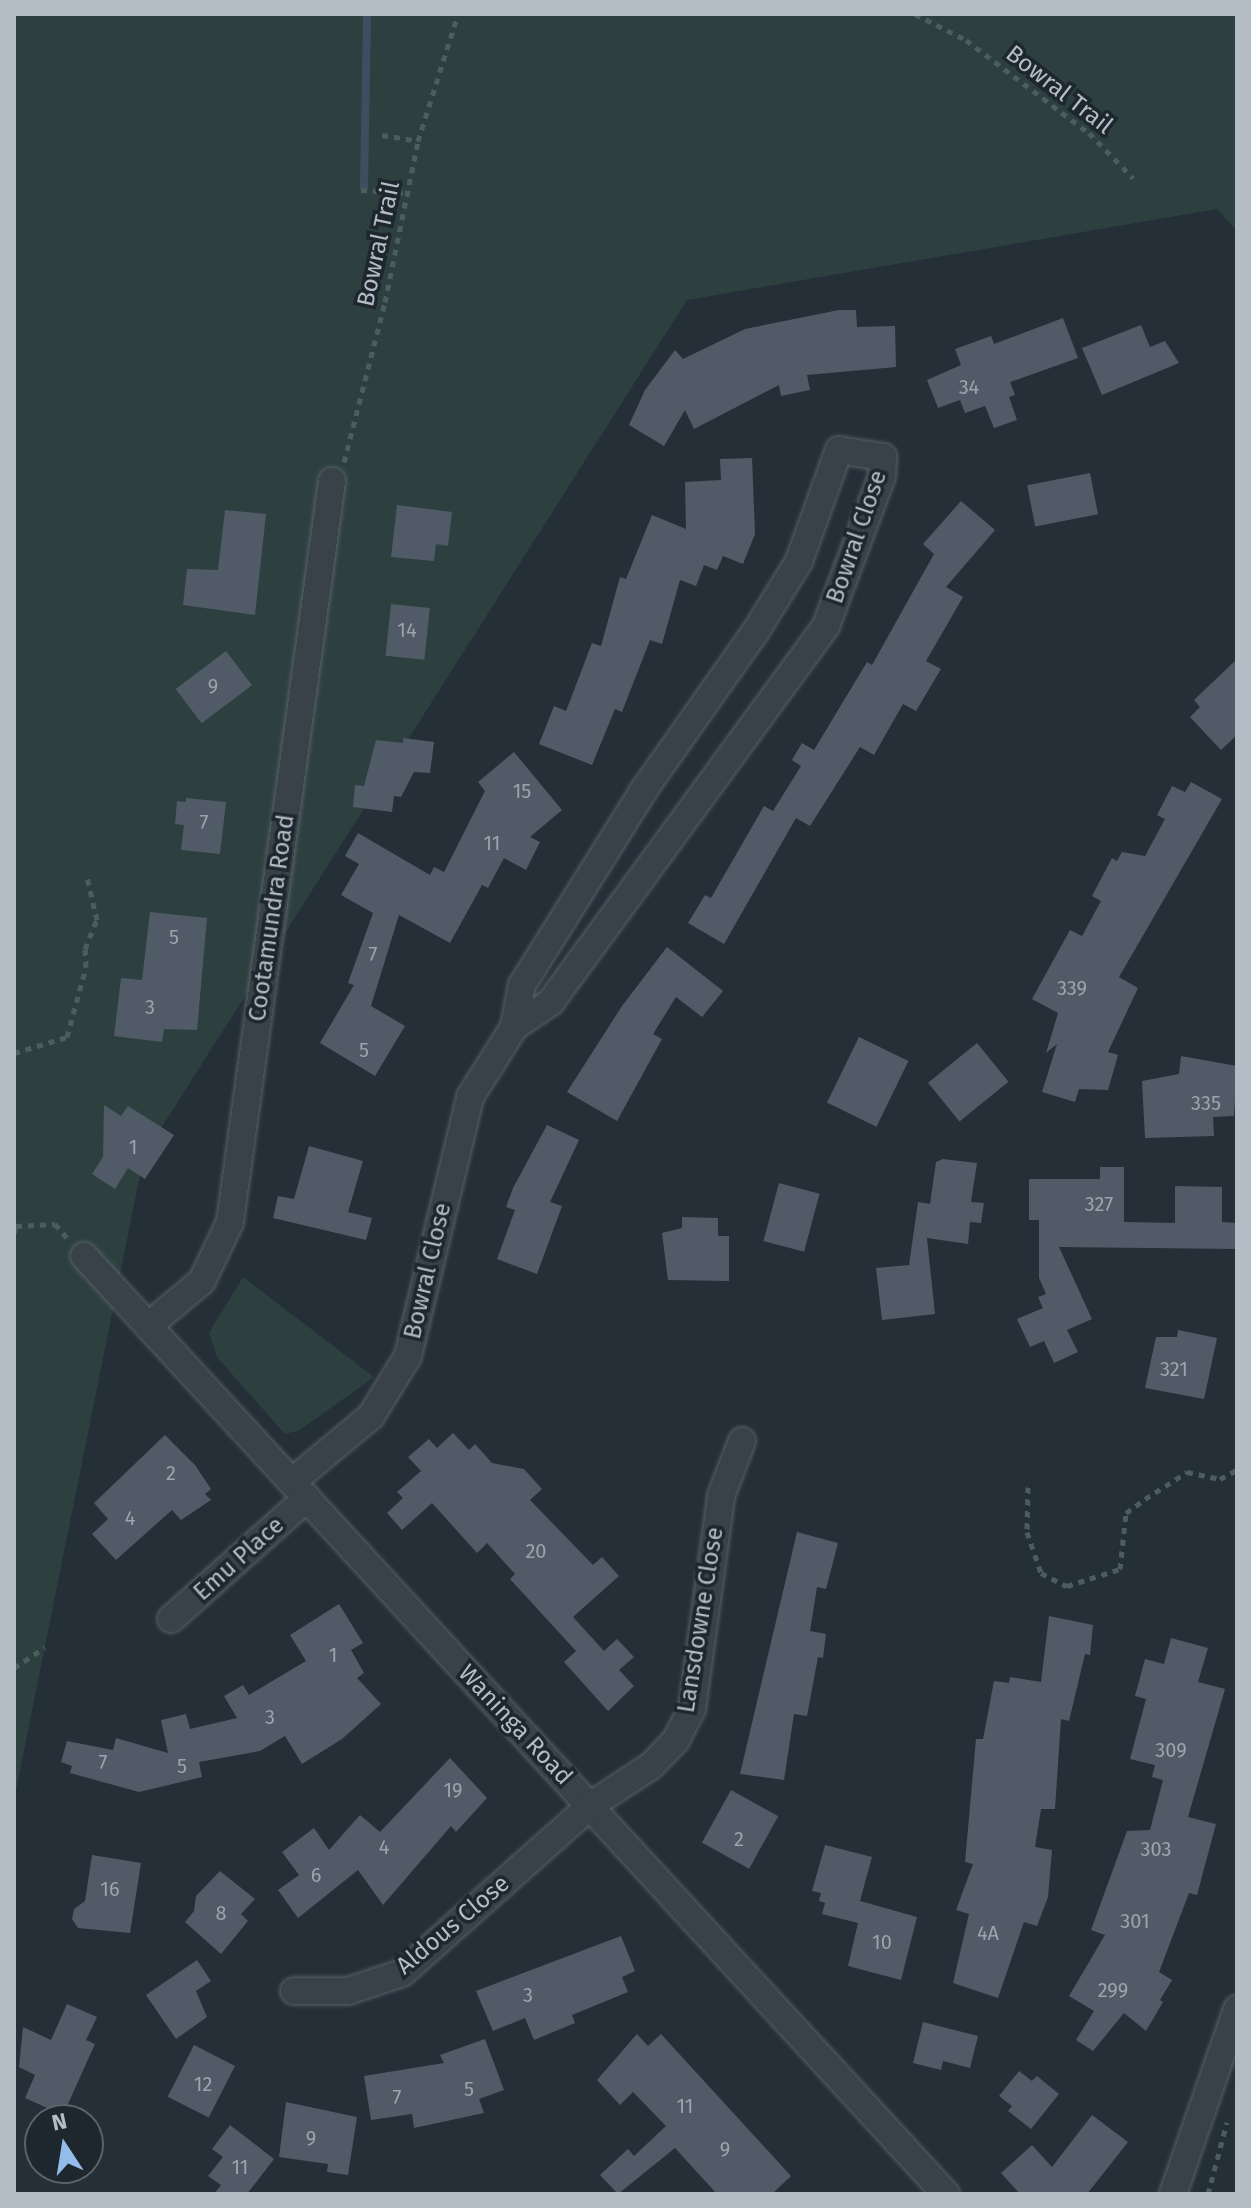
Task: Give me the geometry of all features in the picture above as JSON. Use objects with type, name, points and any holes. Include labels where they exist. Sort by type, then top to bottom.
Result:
[{"type":"street","name":"Bowral Close","points":[[299,1490],[371,1416],[408,1356],[470,1097],[514,1027],[522,985],[643,791],[756,631],[799,561],[839,450],[883,457],[882,476],[826,626],[551,1002],[514,1027]]},
{"type":"street","name":"Cootamundra Road","points":[[148,1326],[202,1281],[230,1222],[332,481]]},
{"type":"street","name":"Waninga Road","points":[[84,1256],[946,2194]]},
{"type":"street","name":"Lansdowne Close","points":[[590,1806],[651,1766],[676,1740],[692,1709],[721,1496],[742,1441]]},
{"type":"street","name":"Emu Place","points":[[171,1619],[299,1490]]},
{"type":"street","name":"Aldous Close","points":[[294,1991],[348,1991],[402,1973],[590,1806]]},
{"type":"street","points":[[1173,2194],[1237,2009]]},
{"type":"path","name":"Bowral Trail","points":[[332,481],[348,455],[410,193],[418,141],[458,14]]},
{"type":"path","name":"Bowral Trail","points":[[915,14],[966,40],[1089,133],[1133,178]]},
{"type":"path","points":[[382,135],[418,141]]},
{"type":"path","points":[[361,190],[410,193]]},
{"type":"path","points":[[14,1053],[67,1037],[86,967],[85,949],[97,920],[87,877]]},
{"type":"path","points":[[14,1234],[15,1224],[55,1224],[84,1256]]},
{"type":"path","points":[[1028,1487],[1027,1532],[1041,1573],[1067,1586],[1120,1569],[1126,1513],[1145,1499],[1187,1472],[1220,1479],[1237,1470]]},
{"type":"path","points":[[14,1668],[45,1647]]},
{"type":"path","points":[[1208,2194],[1227,2138],[1228,2108]]},
{"type":"shaded area","points":[[14,14],[1237,14],[1237,231],[1217,209],[687,300],[144,1155],[14,1800]]},
{"type":"shaded area","points":[[243,1277],[374,1377],[300,1430],[285,1434],[217,1357],[209,1333]]},
{"type":"building","points":[[839,310],[856,310],[857,327],[895,326],[896,367],[807,375],[810,390],[781,396],[779,385],[694,429],[685,410],[664,446],[629,425],[645,390],[675,350],[683,359],[745,329]]},
{"type":"building","points":[[1063,318],[1078,358],[1010,382],[1015,395],[1009,397],[1017,420],[994,428],[985,406],[965,413],[960,400],[938,408],[927,380],[961,365],[955,349],[991,336],[994,344]]},
{"type":"building","points":[[1141,325],[1150,347],[1165,341],[1179,363],[1102,395],[1082,348]]},
{"type":"building","points":[[752,458],[755,534],[743,564],[723,556],[717,570],[704,565],[696,586],[680,580],[662,644],[650,640],[622,712],[615,709],[592,765],[539,744],[554,706],[566,711],[592,643],[601,646],[620,577],[626,579],[652,515],[686,529],[685,482],[721,480],[720,459]]},
{"type":"building","points":[[1090,473],[1098,514],[1035,526],[1027,485]]},
{"type":"building","points":[[961,501],[995,530],[946,587],[963,597],[926,661],[941,669],[916,711],[903,704],[874,755],[860,747],[810,826],[796,818],[724,944],[688,923],[705,895],[711,898],[764,806],[773,811],[801,766],[792,760],[802,743],[814,750],[867,662],[872,665],[934,554],[923,544]]},
{"type":"building","points":[[397,505],[452,512],[448,546],[436,544],[434,561],[391,557]]},
{"type":"building","points":[[225,510],[266,514],[255,615],[183,605],[187,569],[218,570]]},
{"type":"building","points":[[391,604],[430,608],[424,660],[386,656]]},
{"type":"building","points":[[226,651],[252,685],[202,723],[176,689]]},
{"type":"building","points":[[1237,659],[1237,735],[1221,750],[1190,717],[1200,707],[1194,700]]},
{"type":"building","points":[[403,738],[434,742],[430,773],[414,772],[401,797],[394,796],[392,812],[353,807],[355,785],[364,786],[376,740],[403,743]]},
{"type":"building","points":[[514,752],[562,810],[530,837],[540,842],[526,870],[504,858],[488,888],[482,885],[450,943],[399,915],[371,1006],[405,1026],[375,1076],[320,1043],[354,985],[348,983],[373,913],[341,895],[359,864],[345,856],[358,833],[430,875],[434,867],[444,872],[485,791],[478,782]]},
{"type":"building","points":[[1191,782],[1222,799],[1119,977],[1138,988],[1108,1052],[1118,1055],[1108,1090],[1079,1089],[1075,1102],[1042,1092],[1057,1044],[1046,1053],[1058,1013],[1032,999],[1070,930],[1082,936],[1101,901],[1092,896],[1112,858],[1117,861],[1122,852],[1145,856],[1165,819],[1157,815],[1172,786],[1185,792]]},
{"type":"building","points":[[186,798],[226,802],[220,854],[181,850],[184,825],[175,824],[177,801],[186,802]]},
{"type":"building","points":[[150,912],[207,918],[197,1030],[164,1029],[162,1042],[114,1036],[121,978],[142,980]]},
{"type":"building","points":[[667,947],[723,991],[702,1017],[676,997],[653,1034],[662,1039],[617,1121],[567,1092],[622,1006]]},
{"type":"building","points":[[859,1037],[908,1061],[876,1127],[827,1103]]},
{"type":"building","points":[[977,1043],[1008,1082],[960,1122],[928,1083]]},
{"type":"building","points":[[1181,1056],[1237,1066],[1234,1116],[1213,1117],[1214,1136],[1145,1138],[1142,1081],[1179,1074]]},
{"type":"building","points":[[104,1105],[121,1116],[128,1106],[174,1135],[145,1179],[128,1168],[115,1189],[92,1174],[103,1157]]},
{"type":"building","points":[[547,1125],[579,1140],[550,1202],[562,1206],[537,1274],[497,1259],[515,1210],[506,1207],[513,1188]]},
{"type":"building","points":[[309,1146],[363,1161],[348,1212],[372,1218],[366,1240],[273,1218],[278,1196],[294,1199]]},
{"type":"building","points":[[943,1159],[977,1163],[971,1202],[984,1203],[981,1223],[970,1222],[968,1244],[927,1238],[935,1314],[882,1320],[876,1268],[909,1265],[918,1202],[930,1204],[936,1162]]},
{"type":"building","points":[[1100,1167],[1124,1167],[1124,1222],[1175,1223],[1175,1186],[1222,1187],[1222,1222],[1237,1223],[1237,1249],[1059,1247],[1092,1319],[1067,1330],[1078,1352],[1054,1363],[1044,1341],[1030,1347],[1017,1319],[1043,1308],[1038,1297],[1046,1294],[1039,1278],[1039,1220],[1029,1220],[1029,1179],[1100,1179]]},
{"type":"building","points":[[779,1183],[820,1194],[804,1252],[763,1241]]},
{"type":"building","points":[[682,1217],[718,1218],[718,1236],[729,1236],[729,1281],[668,1280],[662,1233],[682,1228]]},
{"type":"building","points":[[1178,1330],[1217,1338],[1204,1399],[1145,1388],[1156,1337],[1177,1337]]},
{"type":"building","points":[[453,1433],[469,1450],[475,1444],[492,1463],[524,1469],[542,1489],[530,1500],[593,1565],[602,1557],[619,1576],[573,1617],[604,1651],[617,1639],[634,1657],[619,1670],[634,1686],[608,1711],[564,1662],[576,1651],[510,1579],[515,1574],[487,1543],[477,1553],[432,1503],[402,1530],[387,1513],[403,1498],[397,1492],[421,1471],[408,1457],[429,1439],[437,1448]]},
{"type":"building","points":[[165,1435],[195,1465],[211,1489],[205,1494],[211,1500],[181,1520],[172,1510],[116,1560],[92,1534],[108,1519],[94,1503]]},
{"type":"building","points":[[797,1532],[838,1543],[826,1589],[817,1587],[810,1631],[826,1634],[823,1658],[818,1657],[807,1716],[794,1714],[784,1780],[740,1774]]},
{"type":"building","points":[[339,1604],[363,1643],[351,1650],[364,1673],[357,1678],[381,1704],[342,1739],[302,1764],[285,1736],[260,1751],[199,1762],[202,1777],[139,1792],[70,1773],[72,1766],[61,1762],[67,1741],[113,1750],[116,1738],[168,1753],[161,1720],[186,1714],[190,1729],[237,1718],[224,1696],[243,1685],[249,1695],[306,1661],[290,1635]]},
{"type":"building","points":[[1049,1616],[1093,1625],[1090,1655],[1085,1654],[1069,1721],[1061,1719],[1055,1809],[1041,1809],[1035,1847],[1052,1850],[1048,1897],[1037,1926],[1024,1922],[998,1998],[953,1983],[969,1914],[956,1910],[973,1864],[965,1862],[976,1739],[983,1739],[994,1681],[1009,1683],[1010,1677],[1041,1682]]},
{"type":"building","points":[[1171,1638],[1208,1648],[1198,1682],[1225,1689],[1188,1817],[1216,1824],[1197,1895],[1189,1893],[1159,1972],[1172,1980],[1160,2000],[1163,2002],[1146,2031],[1124,2013],[1093,2051],[1076,2040],[1094,2011],[1069,1996],[1105,1935],[1091,1930],[1127,1831],[1150,1830],[1163,1780],[1152,1777],[1155,1765],[1130,1759],[1146,1699],[1135,1696],[1145,1659],[1164,1664]]},
{"type":"building","points":[[450,1758],[487,1798],[456,1832],[451,1826],[383,1905],[358,1870],[298,1918],[278,1890],[299,1875],[282,1852],[314,1828],[329,1850],[360,1815],[380,1832]]},
{"type":"building","points":[[731,1790],[778,1816],[749,1869],[702,1842]]},
{"type":"building","points":[[825,1845],[872,1857],[860,1901],[917,1917],[901,1980],[848,1966],[858,1923],[822,1914],[825,1903],[819,1901],[821,1893],[812,1891]]},
{"type":"building","points":[[92,1855],[141,1863],[130,1933],[78,1928],[72,1919],[74,1909],[85,1901]]},
{"type":"building","points":[[220,1871],[255,1899],[241,1914],[248,1921],[221,1954],[185,1922],[194,1911],[196,1896]]},
{"type":"building","points":[[621,1936],[635,1971],[622,1977],[628,1992],[572,2015],[575,2023],[534,2040],[525,2018],[493,2031],[476,1991]]},
{"type":"building","points":[[197,1960],[211,1981],[196,1991],[207,2017],[176,2039],[146,1995]]},
{"type":"building","points":[[67,2004],[97,2017],[86,2040],[95,2044],[68,2104],[38,2104],[25,2098],[35,2075],[19,2067],[23,2027],[51,2040]]},
{"type":"building","points":[[923,2022],[978,2036],[970,2068],[943,2061],[941,2070],[913,2063]]},
{"type":"building","points":[[637,2034],[648,2046],[661,2034],[791,2176],[772,2194],[717,2194],[675,2148],[618,2194],[600,2175],[628,2149],[634,2156],[666,2126],[633,2092],[620,2105],[597,2080]]},
{"type":"building","points":[[485,2039],[504,2090],[479,2099],[484,2113],[414,2128],[412,2114],[371,2120],[364,2076],[444,2063],[440,2055]]},
{"type":"building","points":[[194,2045],[235,2066],[209,2118],[168,2097]]},
{"type":"building","points":[[1019,2071],[1032,2081],[1037,2076],[1059,2094],[1031,2129],[1008,2111],[1012,2106],[999,2096]]},
{"type":"building","points":[[286,2102],[357,2117],[348,2175],[327,2172],[328,2164],[279,2157]]},
{"type":"building","points":[[1092,2115],[1128,2142],[1087,2194],[1020,2194],[1001,2173],[1032,2145],[1052,2167]]},
{"type":"building","points":[[230,2125],[274,2159],[247,2194],[214,2194],[221,2185],[208,2176],[223,2157],[212,2149]]},
{"type":"waterway","points":[[364,188],[367,14]]}]
